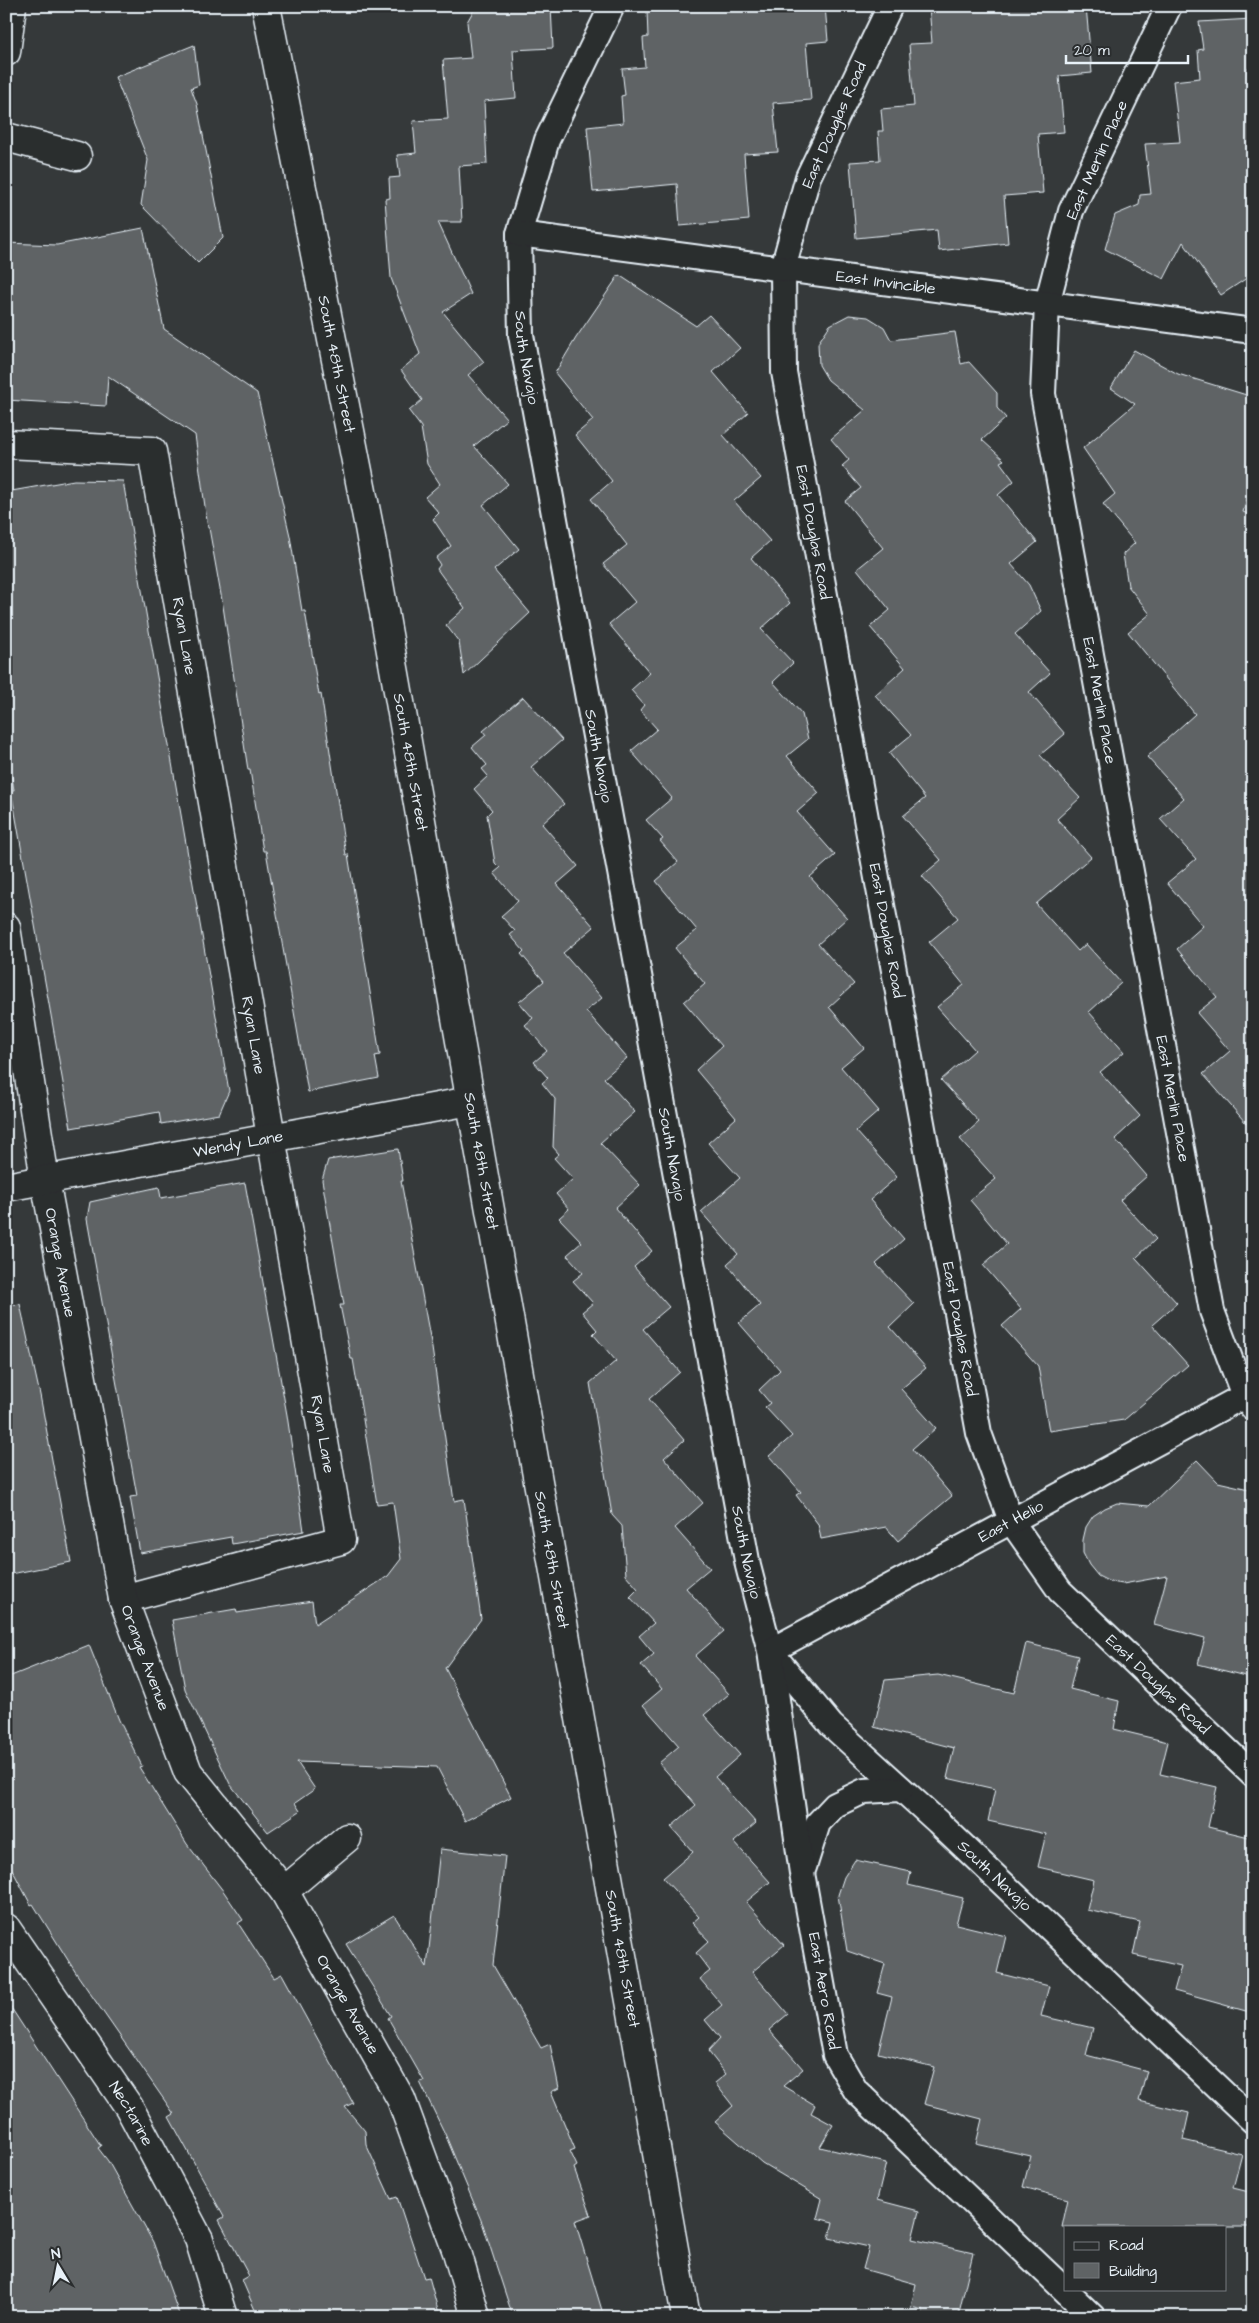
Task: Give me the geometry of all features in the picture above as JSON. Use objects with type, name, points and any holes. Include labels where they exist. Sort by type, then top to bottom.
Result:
[{"type":"street","points":[[6,52],[12,6]]},
{"type":"street","name":"South 48th Street","points":[[266,6],[369,527],[686,2317]]},
{"type":"street","points":[[6,137],[77,156]]},
{"type":"street","name":"Ryan Lane","points":[[6,444],[152,451],[341,1540],[124,1599]]},
{"type":"street","name":"Orange Avenue","points":[[6,927],[45,1180],[124,1599],[188,1772],[284,1891],[401,2099],[457,2252],[476,2317]]},
{"type":"street","name":"Wendy Lane","points":[[6,1187],[470,1101]]},
{"type":"street","points":[[284,1891],[347,1838]]},
{"type":"street","name":"Nectarine","points":[[6,1928],[129,2107],[199,2239],[223,2317]]},
{"type":"lane","name":"South Navajo","points":[[612,6],[548,140],[519,234],[521,334],[748,1566],[770,1651],[831,1725],[1253,2121]]},
{"type":"lane","name":"East Douglas Road","points":[[890,6],[808,177],[783,268],[784,372],[979,1433],[1011,1521],[1060,1591],[1253,1775]]},
{"type":"lane","name":"East Merlin Place","points":[[1170,6],[1071,212],[1047,304],[1043,394],[1212,1311],[1250,1398]]},
{"type":"lane","name":"East Invincible","points":[[519,234],[1253,331]]},
{"type":"lane","name":"East Helio","points":[[770,1651],[1011,1521],[1250,1398]]},
{"type":"lane","name":"East Aero Road","points":[[770,1651],[802,1873],[835,2055],[856,2091],[1064,2289]]},
{"type":"lane","points":[[802,1873],[818,1823],[835,1805],[864,1791],[901,1789]]},
{"type":"lane","name":"East Aero Road","points":[[1065,2290],[1093,2317]]},
{"type":"building","points":[[476,6],[551,6],[553,48],[513,50],[516,98],[484,101],[487,164],[459,166],[462,222],[438,222],[471,294],[443,312],[484,362],[468,375],[507,419],[474,446],[508,484],[483,505],[519,549],[494,570],[530,613],[464,675],[459,642],[446,625],[465,608],[437,569],[440,565],[436,558],[451,546],[433,519],[439,513],[425,497],[440,484],[427,464],[421,427],[409,411],[422,400],[401,370],[420,354],[391,278],[385,199],[390,198],[389,178],[400,177],[397,155],[416,153],[413,121],[448,119],[443,60],[471,58],[467,22]]},
{"type":"building","points":[[697,6],[825,6],[828,41],[806,43],[811,100],[773,103],[778,152],[744,154],[749,220],[680,226],[677,184],[593,192],[587,127],[623,123],[621,96],[625,95],[622,69],[645,67],[643,38],[648,37],[647,10]]},
{"type":"building","points":[[929,6],[1086,6],[1092,73],[1059,76],[1064,132],[1038,134],[1043,193],[1004,196],[1008,243],[939,251],[937,230],[856,238],[850,162],[880,160],[878,131],[883,131],[881,109],[914,106],[909,44],[932,43]]},
{"type":"building","points":[[1253,19],[1253,68],[1247,68],[1253,113],[1253,274],[1221,295],[1183,242],[1164,279],[1105,249],[1115,215],[1139,205],[1140,195],[1151,194],[1145,144],[1180,142],[1173,81],[1200,78],[1198,50],[1203,49],[1199,22]]},
{"type":"building","points":[[194,45],[199,85],[191,88],[197,104],[223,238],[198,263],[141,205],[148,160],[115,77]]},
{"type":"building","points":[[143,228],[164,329],[257,393],[290,536],[302,611],[305,611],[319,695],[321,694],[380,1055],[375,1056],[379,1078],[308,1092],[266,851],[263,851],[250,770],[248,770],[223,606],[208,528],[195,435],[108,376],[106,406],[6,400],[6,243],[57,245]]},
{"type":"building","points":[[619,275],[696,326],[709,315],[740,348],[713,372],[748,413],[723,435],[761,478],[734,501],[770,541],[751,558],[790,603],[761,629],[793,663],[773,682],[802,714],[808,739],[787,756],[819,793],[797,812],[835,855],[810,877],[847,918],[818,944],[854,984],[829,1007],[864,1048],[841,1067],[879,1111],[856,1131],[897,1177],[870,1200],[904,1239],[876,1264],[914,1304],[890,1327],[926,1368],[901,1389],[936,1428],[912,1449],[952,1496],[898,1541],[886,1527],[821,1539],[818,1524],[796,1495],[801,1492],[769,1456],[792,1436],[765,1407],[770,1403],[759,1390],[780,1370],[739,1323],[760,1305],[727,1264],[738,1254],[701,1212],[740,1178],[708,1143],[736,1118],[696,1070],[722,1046],[684,1002],[705,984],[675,948],[697,930],[656,881],[678,862],[660,841],[663,839],[646,820],[672,798],[631,751],[657,729],[640,710],[644,705],[631,690],[650,673],[609,624],[635,602],[603,564],[627,545],[591,499],[612,481],[575,435],[593,420],[555,373],[576,338]]},
{"type":"building","points":[[849,315],[868,317],[884,327],[891,340],[955,332],[961,364],[969,362],[997,393],[997,408],[1006,418],[982,440],[1004,460],[1000,462],[1014,481],[998,495],[1037,542],[1011,564],[1029,585],[1041,611],[1015,634],[1050,673],[1029,692],[1065,734],[1040,755],[1080,798],[1057,819],[1091,857],[1036,904],[1078,951],[1086,944],[1121,983],[1089,1012],[1124,1052],[1100,1072],[1140,1116],[1115,1139],[1147,1176],[1120,1200],[1156,1239],[1136,1258],[1177,1303],[1152,1325],[1188,1365],[1124,1420],[1049,1431],[1038,1366],[1002,1326],[1021,1309],[983,1265],[1007,1244],[970,1200],[996,1179],[960,1139],[979,1122],[941,1080],[975,1050],[937,1007],[964,985],[929,942],[958,918],[922,876],[941,860],[903,816],[925,798],[889,753],[911,735],[875,695],[905,668],[870,627],[890,610],[857,569],[883,548],[845,501],[861,488],[842,466],[849,460],[831,439],[865,410],[828,380],[819,365],[818,343],[830,325]]},
{"type":"building","points":[[1134,350],[1178,374],[1253,397],[1253,480],[1243,512],[1253,516],[1253,1131],[1203,1074],[1230,1051],[1197,1013],[1217,997],[1177,949],[1203,926],[1167,883],[1196,859],[1160,819],[1184,798],[1147,757],[1195,714],[1128,632],[1150,614],[1128,586],[1123,554],[1135,543],[1103,504],[1115,494],[1083,448],[1135,404],[1111,388]]},
{"type":"building","points":[[74,480],[123,481],[229,1091],[219,1114],[161,1124],[159,1112],[71,1128],[11,790],[14,790],[6,747],[6,492]]},
{"type":"building","points":[[523,697],[562,740],[531,767],[564,804],[542,824],[578,866],[557,884],[594,927],[563,953],[602,998],[586,1011],[627,1058],[604,1078],[635,1112],[600,1143],[640,1185],[615,1208],[652,1251],[634,1267],[669,1307],[643,1329],[680,1372],[649,1399],[684,1440],[664,1458],[703,1503],[675,1528],[710,1568],[686,1588],[724,1631],[695,1656],[729,1694],[704,1715],[740,1755],[715,1777],[756,1823],[734,1842],[770,1882],[746,1902],[784,1945],[752,1972],[788,2014],[769,2030],[803,2069],[783,2086],[815,2105],[811,2113],[833,2125],[820,2147],[886,2163],[877,2200],[919,2211],[912,2239],[973,2253],[958,2317],[922,2317],[923,2310],[911,2307],[916,2284],[863,2269],[869,2247],[829,2238],[833,2222],[817,2218],[822,2199],[762,2163],[715,2122],[733,2106],[715,2083],[726,2074],[708,2051],[720,2038],[705,2020],[722,2005],[700,1979],[710,1971],[696,1953],[709,1941],[692,1923],[699,1917],[663,1878],[693,1852],[671,1827],[696,1805],[659,1763],[679,1746],[643,1705],[662,1689],[641,1665],[654,1654],[639,1636],[654,1623],[630,1597],[638,1589],[626,1575],[622,1526],[612,1515],[590,1383],[616,1361],[593,1334],[597,1330],[582,1312],[593,1303],[573,1281],[583,1273],[567,1255],[582,1242],[559,1218],[569,1209],[556,1194],[573,1179],[554,1158],[559,1154],[553,1147],[555,1099],[542,1083],[548,1078],[534,1062],[547,1051],[525,1025],[533,1018],[519,1002],[544,981],[521,954],[524,951],[510,935],[515,931],[501,916],[518,901],[494,873],[500,868],[495,863],[487,815],[492,810],[474,789],[488,776],[482,769],[487,765],[472,747],[486,735],[483,731]]},
{"type":"building","points":[[398,1149],[403,1181],[401,1181],[432,1348],[454,1501],[464,1499],[481,1619],[445,1668],[511,1797],[465,1821],[437,1767],[297,1762],[315,1789],[295,1803],[300,1811],[268,1832],[230,1784],[185,1689],[172,1620],[236,1609],[237,1613],[312,1601],[315,1624],[388,1576],[401,1559],[393,1502],[377,1504],[353,1359],[351,1359],[340,1305],[344,1305],[322,1180],[328,1160]]},
{"type":"building","points":[[245,1183],[287,1415],[304,1531],[232,1544],[231,1537],[140,1553],[130,1497],[137,1496],[87,1219],[90,1202],[159,1187],[161,1198]]},
{"type":"building","points":[[20,1304],[40,1395],[71,1562],[6,1575],[6,1306]]},
{"type":"building","points":[[1197,1460],[1218,1482],[1253,1490],[1253,1678],[1198,1664],[1205,1638],[1154,1625],[1167,1576],[1123,1584],[1110,1582],[1098,1576],[1089,1565],[1083,1553],[1086,1527],[1093,1516],[1117,1503],[1149,1506]]},
{"type":"building","points":[[1026,1643],[1078,1656],[1070,1689],[1119,1701],[1114,1729],[1168,1742],[1160,1774],[1217,1787],[1208,1827],[1253,1838],[1253,2013],[1174,1991],[1181,1966],[1133,1955],[1140,1922],[1087,1910],[1094,1880],[1038,1867],[1046,1834],[988,1821],[995,1789],[947,1778],[954,1748],[874,1727],[885,1680],[938,1675],[1014,1693]]},
{"type":"building","points":[[89,1645],[119,1720],[142,1766],[139,1767],[187,1844],[243,1920],[238,1923],[274,1978],[282,1974],[353,2103],[345,2107],[365,2131],[366,2144],[391,2199],[397,2197],[424,2278],[429,2277],[440,2317],[258,2317],[242,2280],[249,2276],[219,2220],[224,2217],[169,2117],[174,2114],[76,1973],[33,1904],[31,1905],[6,1858],[6,1678]]},
{"type":"building","points":[[440,1849],[505,1856],[493,1965],[541,2048],[550,2044],[559,2088],[551,2092],[575,2149],[570,2151],[577,2166],[574,2168],[591,2215],[575,2221],[604,2317],[513,2317],[483,2225],[445,2134],[420,2082],[424,2081],[388,2018],[391,2016],[346,1944],[394,1915],[427,1967]]},
{"type":"building","points":[[855,1860],[911,1872],[908,1885],[963,1898],[956,1924],[1006,1936],[997,1973],[1049,1986],[1041,2016],[1093,2028],[1086,2055],[1147,2071],[1139,2101],[1189,2113],[1183,2140],[1242,2154],[1233,2188],[1253,2193],[1253,2227],[1062,2227],[1068,2199],[1023,2187],[1031,2156],[976,2144],[982,2119],[924,2104],[934,2067],[878,2053],[892,1997],[877,1993],[885,1964],[847,1951],[838,1895],[844,1877]]},
{"type":"building","points":[[6,2000],[101,2146],[98,2148],[108,2161],[153,2242],[180,2317],[6,2317]]}]
